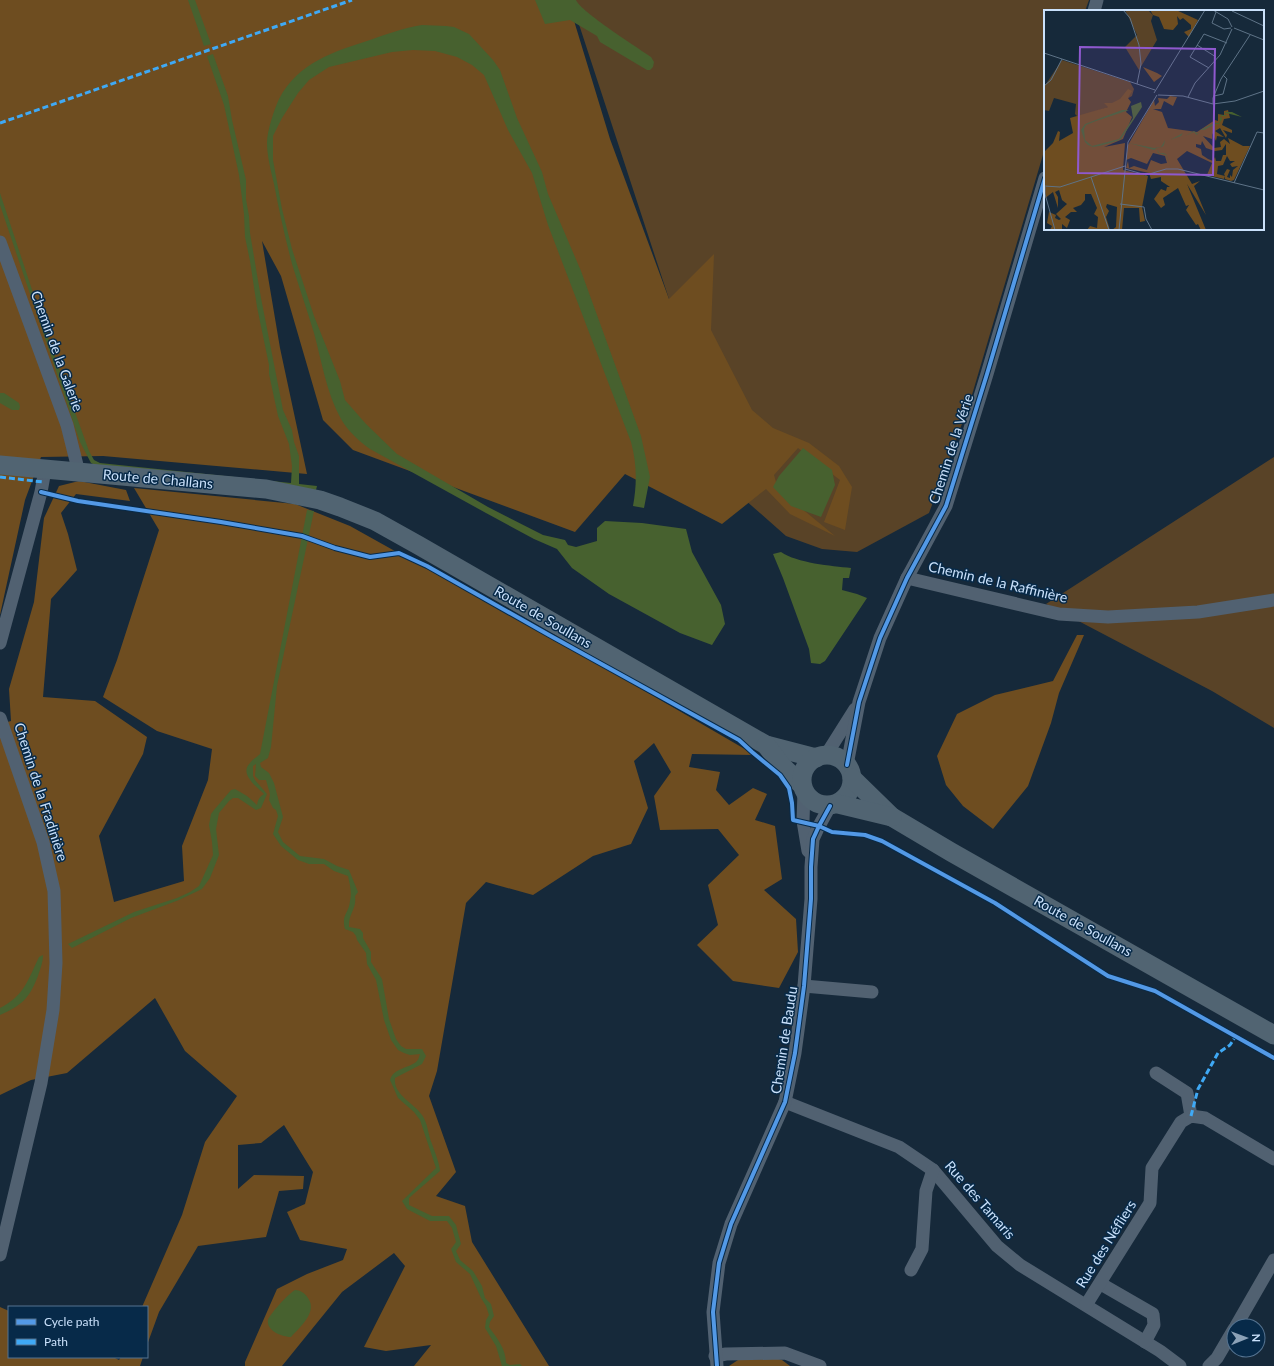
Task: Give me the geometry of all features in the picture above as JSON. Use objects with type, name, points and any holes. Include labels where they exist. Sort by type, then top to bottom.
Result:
[{"type":"main road","name":"Route de Challans","points":[[0,465],[266,489],[316,499]]},
{"type":"main road","name":"Route de Soullans","points":[[316,499],[340,507],[375,522],[418,545],[766,745],[821,756]]},
{"type":"main road","name":"Route de Soullans","points":[[766,745],[803,789]]},
{"type":"main road","points":[[821,756],[838,758],[850,772],[852,786],[849,794],[844,800],[834,805],[823,806],[816,803],[809,799],[803,789],[802,777],[804,769],[808,764],[821,756]]},
{"type":"main road","name":"Route de Soullans","points":[[850,772],[892,817],[1274,1035]]},
{"type":"main road","name":"Route de Soullans","points":[[834,805],[892,817]]},
{"type":"street","points":[[1094,10],[1097,0]]},
{"type":"street","name":"Chemin de la Vérie","points":[[850,772],[859,702],[880,638],[907,578],[946,506],[1044,181]]},
{"type":"street","name":"Chemin de la Galerie","points":[[0,242],[67,425],[77,465],[77,472]]},
{"type":"street","points":[[0,643],[41,492],[45,470]]},
{"type":"street","name":"Chemin de la Raffinière","points":[[907,578],[1059,614],[1108,617],[1198,612],[1274,600]]},
{"type":"street","name":"Chemin de la Vérie","points":[[821,756],[859,702]]},
{"type":"street","name":"Chemin de la Fradinière","points":[[0,718],[43,842],[54,891],[56,959],[53,1010],[41,1083],[0,1255]]},
{"type":"street","name":"Chemin de Baudu","points":[[803,789],[803,821],[811,867]]},
{"type":"street","name":"Chemin de Baudu","points":[[716,1361],[713,1312],[719,1263],[731,1224],[785,1102],[795,1053],[804,986],[811,899],[813,839],[819,826],[834,805]]},
{"type":"street","points":[[804,986],[872,992]]},
{"type":"street","points":[[1156,1073],[1187,1093],[1191,1116],[1205,1118],[1274,1159]]},
{"type":"street","name":"Rue des Tamaris","points":[[785,1102],[899,1147],[933,1170],[997,1246],[1020,1265],[1145,1342],[1180,1366]]},
{"type":"street","name":"Rue des Néfliers","points":[[1086,1305],[1150,1203],[1152,1168],[1181,1122],[1191,1116]]},
{"type":"street","points":[[911,1270],[922,1249],[926,1191],[933,1170]]},
{"type":"street","points":[[1241,1318],[1274,1260]]},
{"type":"street","points":[[1100,1284],[1153,1314],[1154,1325],[1145,1342]]},
{"type":"street","points":[[1210,1366],[1217,1358],[1226,1343]]},
{"type":"street","points":[[716,1361],[726,1354],[785,1353],[803,1363],[820,1366]]},
{"type":"shaded area","points":[[0,0],[570,0],[575,24],[610,139],[669,299],[714,254],[711,330],[752,410],[773,428],[809,443],[839,466],[852,487],[845,530],[824,522],[840,480],[798,448],[774,475],[778,489],[835,536],[790,514],[766,489],[722,524],[625,474],[575,532],[353,450],[323,420],[281,276],[262,241],[280,348],[307,474],[103,456],[41,457],[25,500],[0,615]]},
{"type":"shaded area","points":[[188,0],[195,0],[211,44],[204,46]]},
{"type":"shaded area","points":[[535,0],[576,0],[598,21],[651,57],[654,62],[653,67],[650,70],[647,70],[600,42],[597,36],[570,20],[545,24]]},
{"type":"shaded area","points":[[571,0],[1089,0],[1085,10],[1044,10],[1044,151],[969,405],[929,513],[857,552],[822,549],[786,536],[744,499],[669,299]]},
{"type":"shaded area","points":[[422,25],[454,27],[469,34],[493,60],[500,70],[517,118],[542,172],[548,194],[581,271],[641,436],[650,477],[644,508],[633,506],[636,474],[631,442],[548,225],[532,173],[508,130],[484,75],[472,65],[457,57],[435,51],[413,50],[392,52],[329,67],[309,80],[298,93],[282,118],[273,136],[273,160],[282,209],[292,249],[314,316],[340,381],[345,400],[366,424],[397,454],[488,507],[543,535],[565,540],[568,545],[576,547],[597,541],[597,528],[605,521],[642,523],[686,529],[692,552],[721,605],[725,624],[712,645],[680,633],[609,594],[572,568],[557,549],[534,539],[370,449],[350,432],[336,409],[328,388],[314,333],[292,264],[270,169],[267,143],[269,127],[279,99],[287,86],[307,67],[330,54],[343,49],[395,31]]},
{"type":"shaded area","points":[[213,54],[228,96],[246,180],[246,199],[250,233],[261,298],[283,410],[292,430],[299,456],[299,484],[317,486],[316,490],[95,465],[91,463],[80,442],[0,205],[0,193],[44,326],[89,451],[94,460],[100,463],[291,483],[292,466],[289,444],[278,416],[269,374],[269,365],[245,237],[244,214],[239,175],[224,105],[207,56]]},
{"type":"shaded area","points":[[0,393],[4,393],[19,403],[19,410],[12,410],[0,403]]},
{"type":"shaded area","points":[[803,448],[832,470],[835,485],[821,517],[791,506],[773,487],[779,476]]},
{"type":"shaded area","points":[[1274,457],[1274,728],[1212,691],[1046,604]]},
{"type":"shaded area","points":[[79,481],[126,490],[130,501],[76,494],[61,513],[77,570],[51,599],[43,697],[95,701],[147,737],[143,754],[99,836],[114,902],[184,881],[182,846],[208,780],[212,749],[157,731],[103,697],[117,660],[159,530],[134,488],[295,504],[350,526],[488,603],[549,635],[755,755],[692,754],[689,767],[720,772],[716,790],[729,805],[753,788],[767,794],[755,820],[775,826],[782,879],[764,890],[796,919],[798,952],[779,988],[733,981],[697,945],[718,925],[708,885],[739,855],[718,829],[660,830],[654,796],[671,772],[654,743],[634,761],[648,808],[631,844],[593,856],[533,895],[486,882],[466,903],[437,1071],[429,1096],[456,1172],[436,1196],[465,1206],[472,1242],[549,1366],[414,1366],[431,1345],[386,1351],[364,1347],[405,1266],[394,1253],[342,1292],[282,1366],[245,1366],[245,1362],[277,1289],[307,1274],[343,1260],[347,1249],[300,1240],[287,1212],[305,1204],[313,1172],[284,1125],[261,1143],[238,1145],[238,1189],[254,1175],[304,1176],[303,1189],[279,1191],[266,1237],[198,1246],[159,1312],[148,1342],[148,1306],[142,1306],[182,1215],[205,1142],[237,1096],[185,1051],[155,998],[67,1073],[31,1080],[0,1095],[0,724],[11,721],[9,689],[34,602],[44,518],[59,486]]},
{"type":"shaded area","points":[[307,510],[314,511],[277,686],[271,747],[268,758],[260,763],[261,767],[269,773],[274,783],[283,817],[278,832],[283,842],[300,856],[324,859],[349,870],[358,892],[355,896],[355,904],[350,918],[349,927],[360,929],[371,952],[371,962],[382,979],[389,1019],[396,1039],[401,1046],[406,1049],[422,1049],[426,1056],[422,1064],[395,1078],[397,1089],[424,1118],[438,1160],[440,1171],[409,1198],[409,1205],[432,1216],[449,1216],[456,1225],[461,1244],[456,1251],[460,1260],[473,1271],[482,1286],[485,1298],[491,1304],[494,1316],[489,1327],[503,1348],[506,1363],[510,1365],[520,1364],[522,1366],[502,1366],[496,1346],[485,1328],[486,1320],[489,1315],[486,1306],[470,1274],[456,1262],[451,1249],[456,1242],[452,1228],[447,1221],[430,1221],[407,1209],[402,1201],[436,1168],[420,1120],[414,1112],[398,1098],[390,1080],[398,1070],[414,1064],[419,1058],[420,1054],[410,1055],[404,1053],[398,1050],[391,1040],[384,1020],[376,980],[367,964],[366,953],[353,932],[345,929],[344,920],[351,895],[348,876],[334,871],[324,864],[309,864],[298,860],[281,846],[273,834],[278,816],[269,800],[270,794],[266,780],[259,780],[255,776],[256,764],[253,766],[253,776],[267,794],[261,808],[256,810],[238,798],[233,798],[219,813],[216,829],[219,855],[210,878],[202,889],[179,900],[131,918],[72,948],[68,944],[134,912],[177,898],[199,886],[213,855],[209,825],[211,814],[231,790],[235,789],[247,796],[257,805],[259,799],[264,794],[253,784],[247,776],[246,771],[252,760],[260,754]]},
{"type":"shaded area","points":[[781,552],[796,559],[824,565],[851,568],[849,578],[843,578],[842,590],[867,598],[825,661],[820,664],[811,663],[809,649],[773,554]]},
{"type":"shaded area","points":[[1077,635],[1084,635],[1059,693],[1051,723],[1028,786],[993,829],[963,806],[946,785],[937,756],[957,714],[995,695],[1053,681]]},
{"type":"shaded area","points":[[43,955],[38,976],[28,996],[14,1008],[0,1015],[0,1008],[20,993],[39,957]]},
{"type":"shaded area","points":[[295,1290],[302,1292],[307,1296],[311,1303],[311,1309],[303,1324],[291,1337],[288,1337],[280,1335],[272,1330],[268,1324],[268,1320],[288,1295]]},
{"type":"shaded area","points":[[0,1307],[8,1311],[8,1358],[115,1358],[119,1360],[120,1358],[143,1358],[140,1366],[0,1366]]},
{"type":"shaded area","points":[[775,1358],[782,1360],[790,1366],[729,1366],[738,1360]]},
{"type":"marked path","points":[[0,123],[352,0]]},
{"type":"marked path","points":[[0,477],[43,482]]},
{"type":"marked path","points":[[1191,1116],[1198,1089],[1218,1053],[1230,1045],[1236,1036]]},
{"type":"cycle path","points":[[847,765],[859,702],[880,638],[907,578],[946,506],[1044,181]]},
{"type":"cycle path","points":[[41,492],[78,501],[221,522],[302,536],[335,548],[370,557],[399,553],[427,566],[739,740],[780,775],[789,788],[793,820],[819,826],[832,832],[865,835],[882,841],[995,903],[1108,976],[1155,991],[1274,1058]]},
{"type":"cycle path","points":[[717,1366],[713,1312],[719,1263],[731,1224],[785,1102],[795,1053],[804,986],[811,899],[813,839],[830,806]]}]
